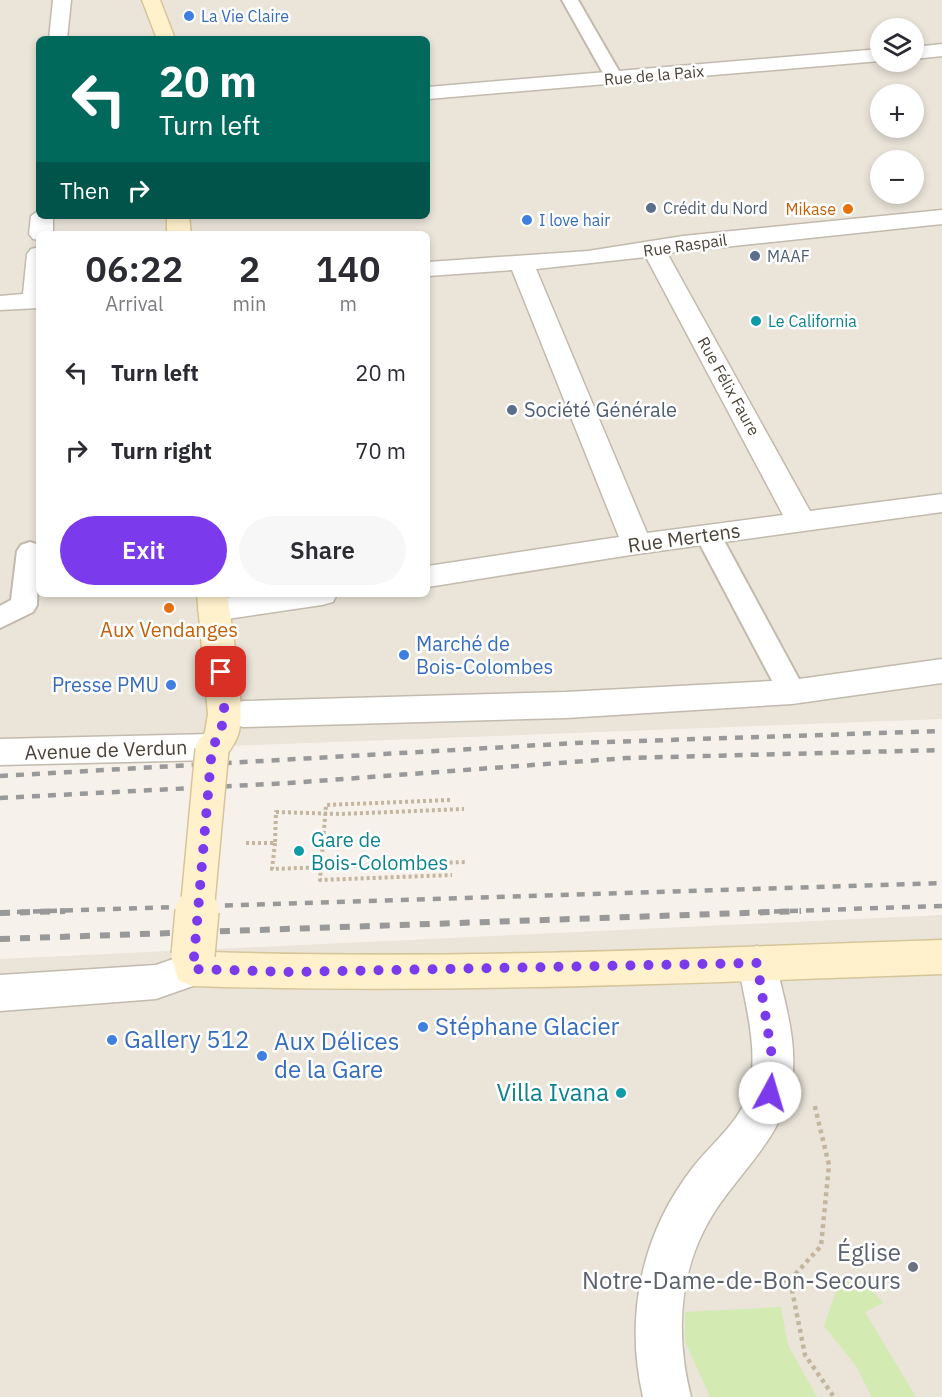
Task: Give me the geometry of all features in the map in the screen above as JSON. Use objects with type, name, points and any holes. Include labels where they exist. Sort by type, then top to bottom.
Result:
[{"type":"street","points":[[58,36],[62,0]]},
{"type":"street","points":[[151,0],[165,36]]},
{"type":"street","points":[[924,51],[942,50]]},
{"type":"street","name":"Rue de la Paix","points":[[430,93],[870,56]]},
{"type":"street","name":"Rue Raspail","points":[[430,269],[522,265],[654,250],[683,243],[942,217]]},
{"type":"street","name":"Rue Félix Faure","points":[[654,250],[802,522]]},
{"type":"street","points":[[522,265],[637,544]]},
{"type":"street","points":[[0,303],[36,301]]},
{"type":"street","name":"Rue Mertens","points":[[430,577],[637,544],[942,503]]},
{"type":"street","points":[[193,962],[212,749],[222,734],[225,714],[213,602],[281,597]]},
{"type":"street","points":[[243,714],[566,705],[792,692],[942,671]]},
{"type":"street","name":"Avenue de Verdun","points":[[0,752],[212,749]]},
{"type":"street","points":[[0,993],[156,982],[193,962],[290,972],[942,957]]},
{"type":"street","points":[[667,1397],[661,1379],[657,1336],[661,1284],[672,1245],[689,1208],[710,1179],[735,1154],[762,1114],[770,1093],[774,1069],[757,963]]},
{"type":"lane","points":[[570,0],[614,78]]},
{"type":"lane","points":[[708,535],[792,692]]},
{"type":"lane","points":[[0,618],[24,605],[30,551]]},
{"type":"path","points":[[450,800],[326,805],[320,880],[452,875]]},
{"type":"path","points":[[464,809],[341,814],[276,812],[278,830],[272,868],[466,862]]},
{"type":"path","points":[[251,843],[275,843]]},
{"type":"path","points":[[661,1284],[790,1280],[821,1246],[829,1165],[814,1099]]},
{"type":"path","points":[[790,1280],[805,1355],[834,1397]]},
{"type":"shaded area","points":[[0,0],[942,0],[942,719],[230,746],[0,760]]},
{"type":"shaded area","points":[[942,915],[942,1397],[0,1397],[0,959]]},
{"type":"green space","points":[[854,1277],[869,1287],[883,1303],[865,1312],[916,1397],[872,1397],[856,1366],[824,1326],[840,1280]]},
{"type":"green space","points":[[781,1307],[788,1345],[817,1397],[710,1397],[685,1341],[685,1312]]},
{"type":"railway","points":[[0,776],[576,743],[942,731]]},
{"type":"railway","points":[[0,798],[289,783],[627,758],[942,750]]},
{"type":"railway","points":[[17,912],[942,883]]},
{"type":"railway","points":[[758,912],[942,906]]},
{"type":"railway","points":[[0,913],[65,911]]},
{"type":"railway","points":[[0,939],[801,911]]},
{"type":"place","name":"La Vie Claire","points":[[189,16]]},
{"type":"place","name":"Crédit du Nord","points":[[651,208]]},
{"type":"place","name":"Mikase","points":[[848,209]]},
{"type":"place","name":"I love hair","points":[[527,220]]},
{"type":"place","name":"MAAF","points":[[755,256]]},
{"type":"place","name":"Le California","points":[[756,321]]},
{"type":"place","name":"Société Générale","points":[[512,410]]},
{"type":"place","name":"Aux Vendanges","points":[[169,608]]},
{"type":"place","name":"Marché de Bois-Colombes","points":[[404,655]]},
{"type":"place","name":"Presse PMU","points":[[171,685]]},
{"type":"place","name":"Gare de Bois-Colombes","points":[[299,851]]},
{"type":"place","name":"Stéphane Glacier","points":[[423,1027]]},
{"type":"place","name":"Gallery 512","points":[[112,1040]]},
{"type":"place","name":"Aux Délices de la Gare","points":[[262,1056]]},
{"type":"place","name":"Villa Ivana","points":[[621,1093]]},
{"type":"place","name":"Église Notre-Dame-de-Bon-Secours","points":[[913,1267]]},
{"type":"route","points":[[221,672],[225,714],[222,734],[212,747],[193,969],[290,972],[757,963],[774,1069],[770,1093]]}]
